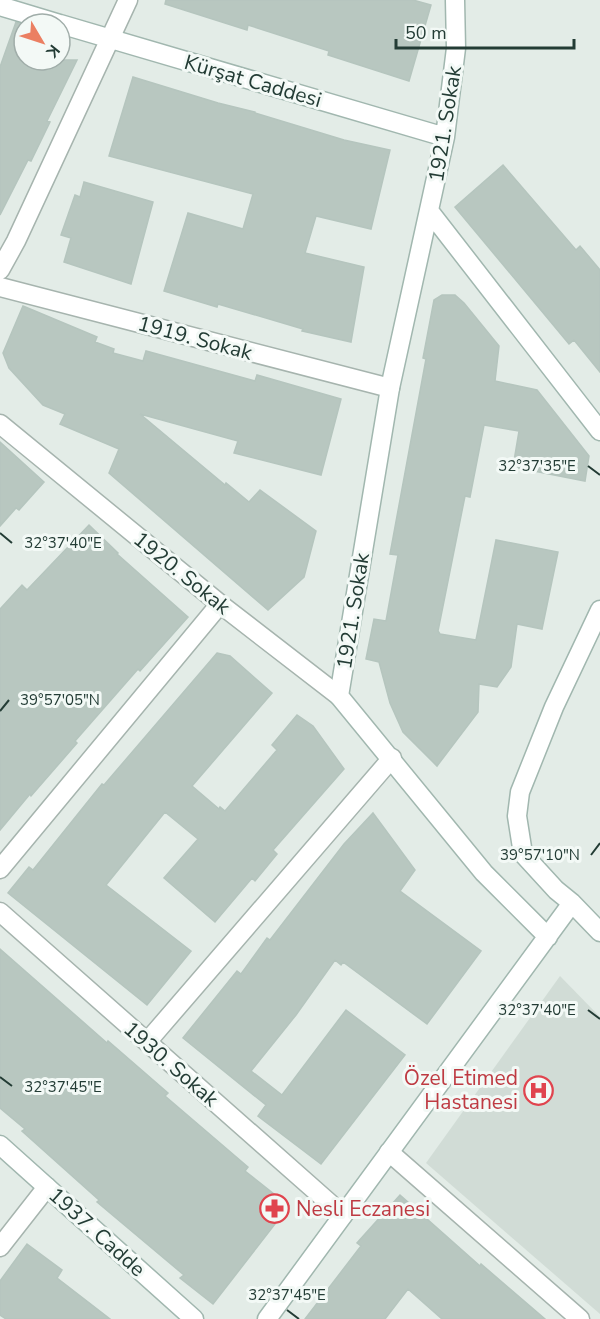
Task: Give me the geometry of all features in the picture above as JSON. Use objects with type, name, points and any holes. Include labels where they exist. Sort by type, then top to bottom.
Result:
[{"type":"street","points":[[0,270],[16,241],[128,0]]},
{"type":"street","name":"1921. Sokak","points":[[455,0],[456,48],[446,137],[390,388],[339,696],[484,873],[548,937]]},
{"type":"street","name":"Kürşat Caddesi","points":[[0,6],[20,12]]},
{"type":"street","name":"Kürşat Caddesi","points":[[72,28],[446,137]]},
{"type":"street","name":"1921. Sokak","points":[[430,212],[600,431]]},
{"type":"street","name":"1919. Sokak","points":[[0,287],[390,388]]},
{"type":"street","name":"1920. Sokak","points":[[0,424],[220,604],[339,696]]},
{"type":"street","points":[[0,869],[220,604]]},
{"type":"street","points":[[600,610],[554,707],[520,792],[517,816],[523,854],[556,890],[600,932]]},
{"type":"street","points":[[147,1042],[392,758]]},
{"type":"street","points":[[267,1319],[572,903]]},
{"type":"street","name":"1930. Sokak","points":[[0,912],[343,1215]]},
{"type":"street","name":"1937. Cadde","points":[[0,1145],[194,1319]]},
{"type":"street","points":[[389,1152],[580,1319]]},
{"type":"street","points":[[0,1247],[47,1187]]},
{"type":"shaded area","name":"Özel Etimed Hastanesi","points":[[560,976],[600,1017],[600,1314],[426,1163]]},
{"type":"building","points":[[166,0],[413,0],[431,5],[409,81],[328,55],[329,51],[248,25],[247,30],[165,4]]},
{"type":"building","points":[[12,33],[12,72],[71,72],[47,121],[50,122],[31,161],[28,160],[0,215],[0,67]]},
{"type":"building","points":[[72,60],[77,60],[72,70]]},
{"type":"building","points":[[133,77],[344,140],[390,150],[371,229],[316,216],[305,253],[364,267],[351,342],[302,331],[303,329],[218,304],[217,307],[164,291],[188,213],[243,229],[253,194],[109,156]]},
{"type":"building","points":[[503,165],[576,250],[580,246],[600,270],[600,372],[574,340],[569,344],[455,207]]},
{"type":"building","points":[[84,182],[153,202],[131,284],[64,262],[71,238],[61,235],[75,195],[80,197]]},
{"type":"building","points":[[442,295],[455,295],[464,303],[499,346],[495,381],[537,390],[589,456],[585,481],[513,467],[519,431],[484,425],[470,497],[465,496],[438,631],[440,634],[476,640],[496,540],[558,552],[542,629],[517,624],[511,667],[497,687],[479,684],[478,712],[437,766],[403,732],[390,703],[379,662],[366,659],[374,619],[386,621],[398,555],[390,554],[426,359],[423,358],[434,300]]},
{"type":"building","points":[[23,306],[97,337],[95,342],[114,349],[113,353],[143,361],[146,351],[255,381],[257,375],[341,399],[321,475],[234,453],[238,441],[140,414],[225,485],[226,483],[249,502],[260,490],[316,531],[304,577],[268,610],[109,473],[119,449],[60,424],[65,414],[43,405],[9,368],[3,353]]},
{"type":"building","points":[[0,442],[44,482],[19,510],[16,508],[0,526]]},
{"type":"building","points":[[89,525],[117,554],[188,617],[140,671],[138,669],[75,741],[77,743],[0,830],[0,609],[22,585],[27,590]]},
{"type":"building","points":[[217,653],[230,656],[272,693],[192,786],[219,809],[220,807],[225,811],[277,750],[272,745],[297,715],[313,726],[344,769],[273,850],[277,854],[255,881],[252,878],[215,922],[164,878],[198,839],[165,812],[106,885],[191,951],[147,1005],[8,893],[29,867],[33,870],[102,784],[104,785]]},
{"type":"building","points":[[373,813],[415,870],[400,891],[481,951],[427,1024],[343,962],[341,965],[335,960],[296,1015],[251,1071],[282,1095],[346,1010],[405,1055],[321,1164],[258,1116],[266,1105],[183,1038],[237,971],[241,974],[267,938],[270,940],[344,844]]},
{"type":"building","points":[[0,949],[168,1093],[165,1096],[248,1167],[245,1171],[289,1206],[213,1304],[180,1278],[184,1275],[97,1202],[99,1200],[22,1131],[25,1129],[0,1108]]},
{"type":"building","points":[[400,1195],[480,1266],[481,1264],[545,1319],[442,1319],[408,1289],[385,1319],[305,1319],[361,1246],[357,1243]]},
{"type":"building","points":[[27,1244],[62,1270],[57,1278],[110,1319],[6,1319],[0,1315],[0,1281]]},
{"type":"place","name":"Özel Etimed Hastanesi","points":[[539,1090]]},
{"type":"place","name":"Nesli Eczanesi","points":[[275,1209]]}]
